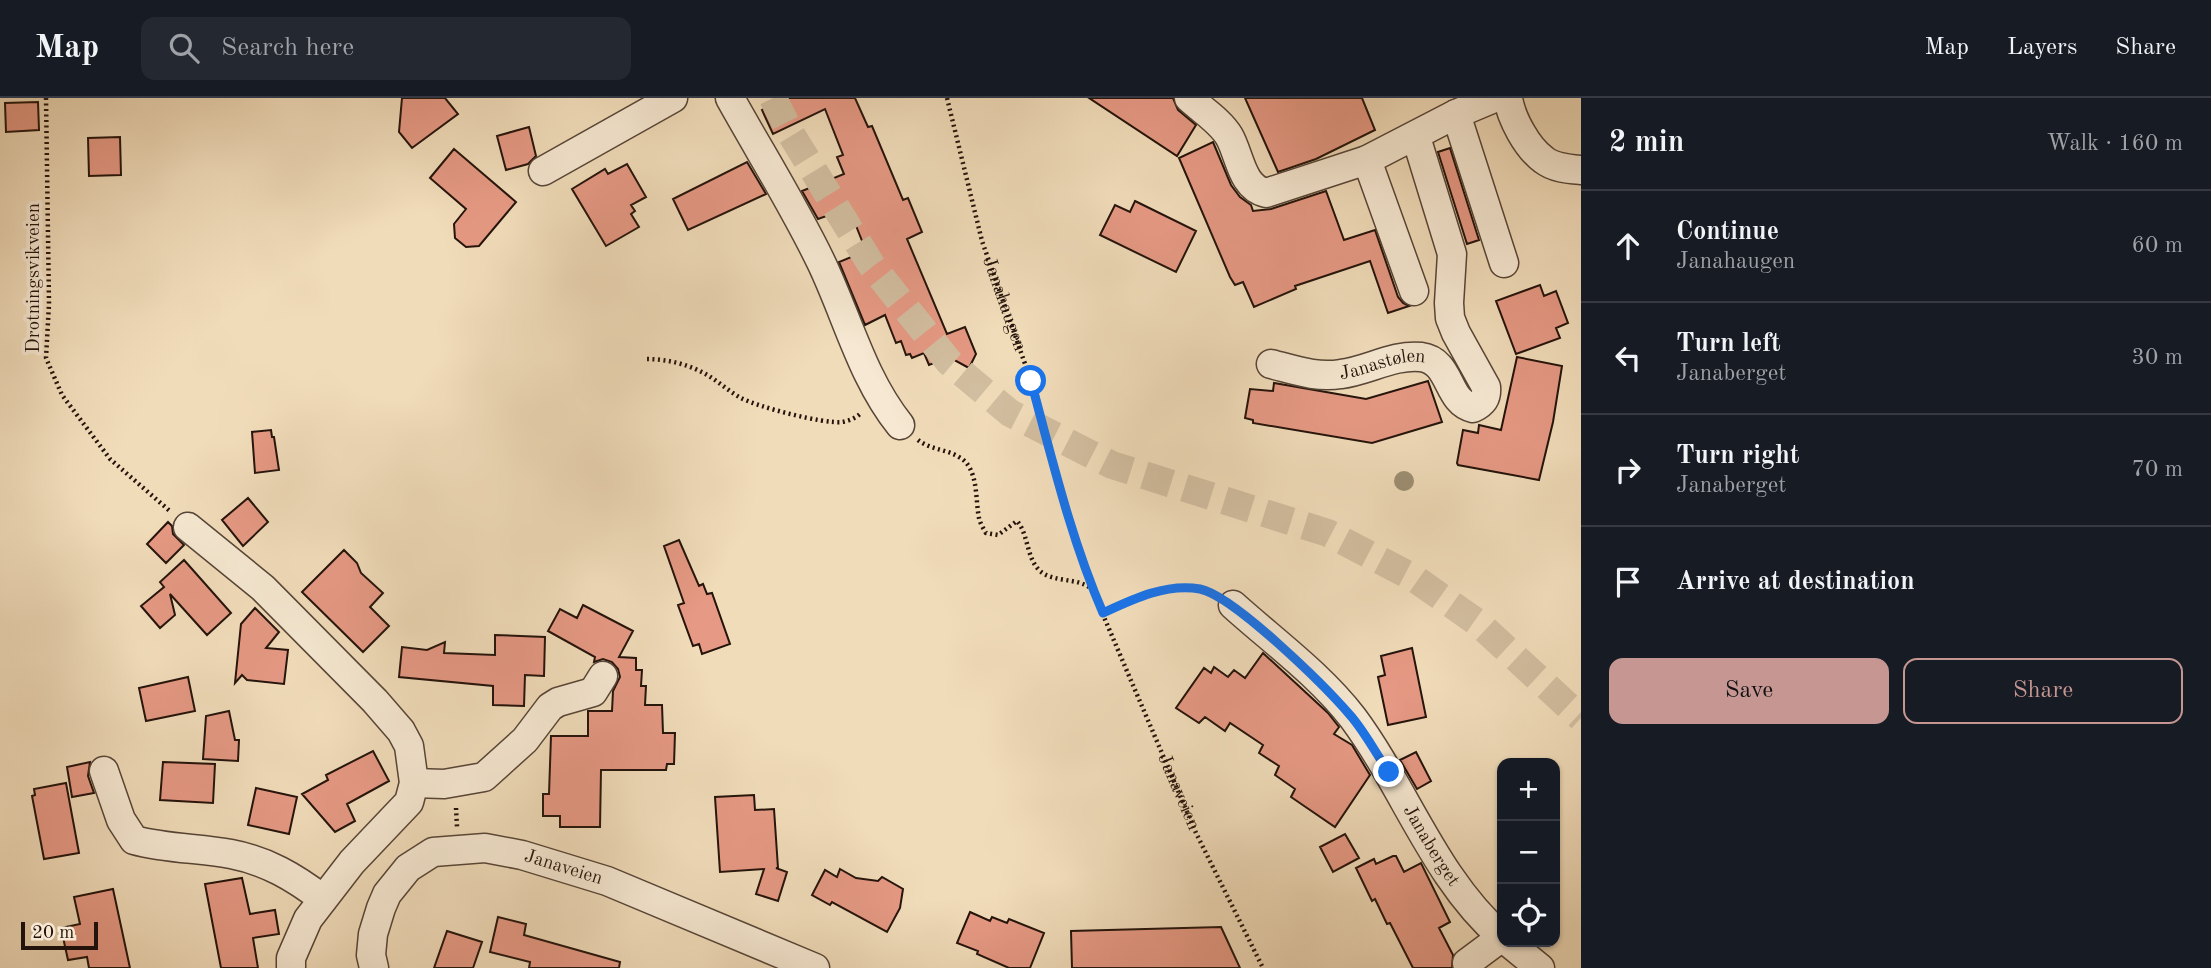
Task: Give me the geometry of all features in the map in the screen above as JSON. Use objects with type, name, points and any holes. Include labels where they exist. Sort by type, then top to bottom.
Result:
[{"type":"street","points":[[543,170],[673,98]]},
{"type":"street","points":[[730,98],[821,263],[880,396],[900,425]]},
{"type":"street","points":[[1189,98],[1228,136],[1246,177],[1257,191],[1274,192],[1367,160],[1494,98]]},
{"type":"street","points":[[1508,98],[1529,144],[1544,160],[1562,168],[1581,170]]},
{"type":"street","points":[[1457,114],[1504,263]]},
{"type":"street","name":"Janastølen","points":[[1272,364],[1317,376],[1343,374],[1405,357],[1420,357],[1439,366],[1464,405],[1473,408],[1482,402],[1486,387],[1450,318],[1448,303],[1452,254],[1416,136]]},
{"type":"street","points":[[1367,160],[1414,291]]},
{"type":"street","points":[[188,527],[263,588],[375,701],[401,731],[409,746],[414,783],[408,802],[352,862],[308,919],[291,958],[291,968]]},
{"type":"street","name":"Janaberget","points":[[1233,605],[1319,682],[1352,717],[1389,772],[1457,887],[1480,918],[1497,933]]},
{"type":"street","points":[[414,783],[444,784],[484,777],[525,740],[550,708],[558,702],[593,692],[603,676]]},
{"type":"street","points":[[104,771],[121,820],[135,841],[160,847],[232,854],[284,871],[323,898]]},
{"type":"street","name":"Janaveien","points":[[374,968],[371,955],[373,934],[387,894],[408,868],[433,852],[485,848],[522,855],[607,881],[815,968]]},
{"type":"street","points":[[1467,963],[1497,941]]},
{"type":"street","points":[[1514,947],[1540,968]]},
{"type":"path","name":"Drotningsvikveien","points":[[46,98],[50,304],[46,358],[62,395],[110,459],[188,527]]},
{"type":"path","name":"Janahaugen","points":[[947,98],[982,241],[1031,381],[1056,474],[1092,589],[1103,613]]},
{"type":"path","points":[[646,359],[677,362],[706,374],[739,397],[824,421],[842,422],[855,418],[880,396]]},
{"type":"path","points":[[900,425],[925,446],[961,457],[971,472],[979,519],[986,533],[998,535],[1017,521],[1033,562],[1040,570],[1049,576],[1086,584],[1092,589]]},
{"type":"path","points":[[1103,613],[1136,598],[1167,589],[1199,589],[1233,605]]},
{"type":"path","name":"Janaveien","points":[[1103,613],[1196,833],[1263,968]]},
{"type":"path","points":[[444,784],[457,809],[457,849]]},
{"type":"building","points":[[402,98],[445,98],[458,114],[412,148],[399,132]]},
{"type":"building","points":[[788,98],[855,98],[868,127],[872,126],[903,200],[908,198],[922,232],[907,239],[947,334],[965,327],[976,354],[969,368],[949,357],[929,365],[924,353],[912,358],[910,354],[906,355],[901,341],[896,343],[885,315],[865,325],[839,262],[866,251],[849,208],[818,219],[802,191],[844,174],[837,157],[843,155],[825,109],[773,134],[762,110]]},
{"type":"building","points":[[1089,98],[1173,98],[1178,110],[1196,125],[1177,156]]},
{"type":"building","points":[[1245,98],[1362,98],[1375,130],[1316,159],[1278,172]]},
{"type":"building","points":[[38,102],[39,130],[6,132],[5,103]]},
{"type":"building","points":[[529,127],[536,156],[528,164],[506,170],[497,136]]},
{"type":"building","points":[[120,137],[121,175],[89,176],[88,138]]},
{"type":"building","points":[[1213,142],[1231,185],[1240,197],[1251,205],[1253,211],[1271,209],[1326,191],[1344,240],[1375,230],[1398,297],[1409,306],[1388,313],[1370,261],[1295,286],[1296,289],[1254,307],[1243,282],[1235,285],[1230,277],[1179,158]]},
{"type":"building","points":[[1450,148],[1479,240],[1467,244],[1438,152]]},
{"type":"building","points":[[454,149],[516,202],[479,246],[466,247],[455,238],[454,224],[466,209],[430,178]]},
{"type":"building","points":[[747,162],[766,194],[688,230],[673,199]]},
{"type":"building","points":[[627,164],[646,197],[631,205],[635,211],[631,214],[639,227],[606,246],[572,189],[605,169],[608,174]]},
{"type":"building","points":[[1135,201],[1196,231],[1176,272],[1100,235],[1115,205],[1130,212]]},
{"type":"building","points":[[1540,285],[1544,296],[1556,291],[1568,323],[1556,328],[1560,338],[1516,354],[1496,301]]},
{"type":"building","points":[[1517,357],[1562,366],[1553,422],[1539,480],[1457,463],[1463,430],[1478,433],[1479,425],[1501,430]]},
{"type":"building","points":[[1428,381],[1442,422],[1372,443],[1253,423],[1253,420],[1245,418],[1250,389],[1273,391],[1274,383],[1366,399]]},
{"type":"building","points":[[271,430],[279,470],[255,473],[252,432]]},
{"type":"building","points":[[248,498],[268,522],[243,546],[222,520]]},
{"type":"building","points":[[168,522],[172,526],[173,534],[184,545],[166,563],[147,544]]},
{"type":"building","points":[[679,540],[699,586],[703,584],[707,594],[712,593],[730,644],[702,654],[699,644],[693,646],[678,605],[684,603],[664,546]]},
{"type":"building","points":[[344,550],[357,563],[361,573],[383,593],[370,607],[389,626],[363,652],[302,592]]},
{"type":"building","points":[[184,560],[231,613],[207,635],[170,594],[175,615],[160,628],[141,606],[164,587],[160,582]]},
{"type":"building","points":[[583,605],[633,631],[619,657],[636,658],[636,670],[642,670],[641,686],[646,686],[645,705],[662,705],[663,733],[675,733],[674,764],[667,764],[666,770],[601,770],[600,827],[560,827],[560,816],[543,816],[543,794],[549,794],[551,736],[588,736],[588,711],[612,711],[613,691],[620,677],[612,662],[603,659],[594,662],[595,657],[548,631],[560,609],[577,618]]},
{"type":"building","points":[[255,608],[279,632],[266,648],[288,650],[284,684],[247,680],[242,675],[235,683],[241,624]]},
{"type":"building","points":[[495,635],[545,637],[544,676],[525,675],[524,706],[493,705],[493,686],[399,677],[402,647],[427,650],[445,642],[444,653],[495,655]]},
{"type":"building","points":[[1412,648],[1426,717],[1388,725],[1378,677],[1385,675],[1381,656]]},
{"type":"building","points":[[1263,653],[1328,713],[1339,727],[1334,734],[1352,745],[1370,775],[1335,827],[1291,797],[1295,789],[1275,775],[1279,766],[1259,753],[1263,745],[1230,723],[1225,731],[1205,717],[1199,723],[1176,708],[1204,668],[1211,673],[1214,667],[1228,677],[1234,670],[1245,678]]},
{"type":"building","points":[[188,677],[195,711],[146,721],[139,688]]},
{"type":"building","points":[[229,711],[235,740],[239,740],[238,761],[203,759],[206,716]]},
{"type":"building","points":[[373,751],[389,781],[347,804],[355,821],[335,832],[302,794],[328,780],[326,775]]},
{"type":"building","points":[[1416,752],[1431,781],[1417,789],[1400,760]]},
{"type":"building","points":[[90,762],[88,776],[94,793],[72,797],[67,767]]},
{"type":"building","points":[[163,762],[215,764],[213,803],[160,800]]},
{"type":"building","points":[[66,783],[79,853],[44,859],[32,796],[35,795],[34,789]]},
{"type":"building","points":[[256,788],[297,797],[289,834],[248,825]]},
{"type":"building","points":[[754,795],[755,810],[774,809],[776,868],[787,872],[778,901],[756,894],[764,869],[720,872],[715,797]]},
{"type":"building","points":[[1345,834],[1359,858],[1333,872],[1320,847]]},
{"type":"building","points":[[1396,856],[1404,872],[1421,863],[1450,922],[1439,928],[1453,955],[1452,968],[1413,968],[1390,923],[1387,924],[1375,899],[1372,901],[1356,868],[1374,859],[1376,864]]},
{"type":"building","points":[[840,869],[856,878],[878,881],[882,877],[903,889],[900,908],[887,932],[832,902],[830,905],[812,895],[825,870],[837,877]]},
{"type":"building","points":[[242,878],[250,914],[275,910],[279,934],[253,938],[258,968],[221,968],[205,884]]},
{"type":"building","points":[[113,889],[130,968],[89,968],[87,957],[68,960],[61,928],[80,924],[74,897]]},
{"type":"building","points":[[970,912],[990,921],[992,917],[1007,923],[1009,919],[1044,933],[1030,968],[1009,968],[957,943]]},
{"type":"building","points":[[498,917],[526,924],[524,935],[620,962],[619,968],[529,968],[530,962],[490,952]]},
{"type":"building","points":[[1221,927],[1240,968],[1072,968],[1071,931]]},
{"type":"building","points":[[447,931],[482,942],[473,968],[434,968]]},
{"type":"tunnel","points":[[773,98],[791,134],[872,266],[949,362],[1010,413],[1112,465],[1328,533],[1414,578],[1478,623],[1581,718]]},
{"type":"route","points":[[1031,381],[1056,474],[1092,589],[1103,613],[1136,598],[1167,589],[1199,589],[1214,594],[1233,605],[1319,682],[1352,717],[1389,772]]}]
